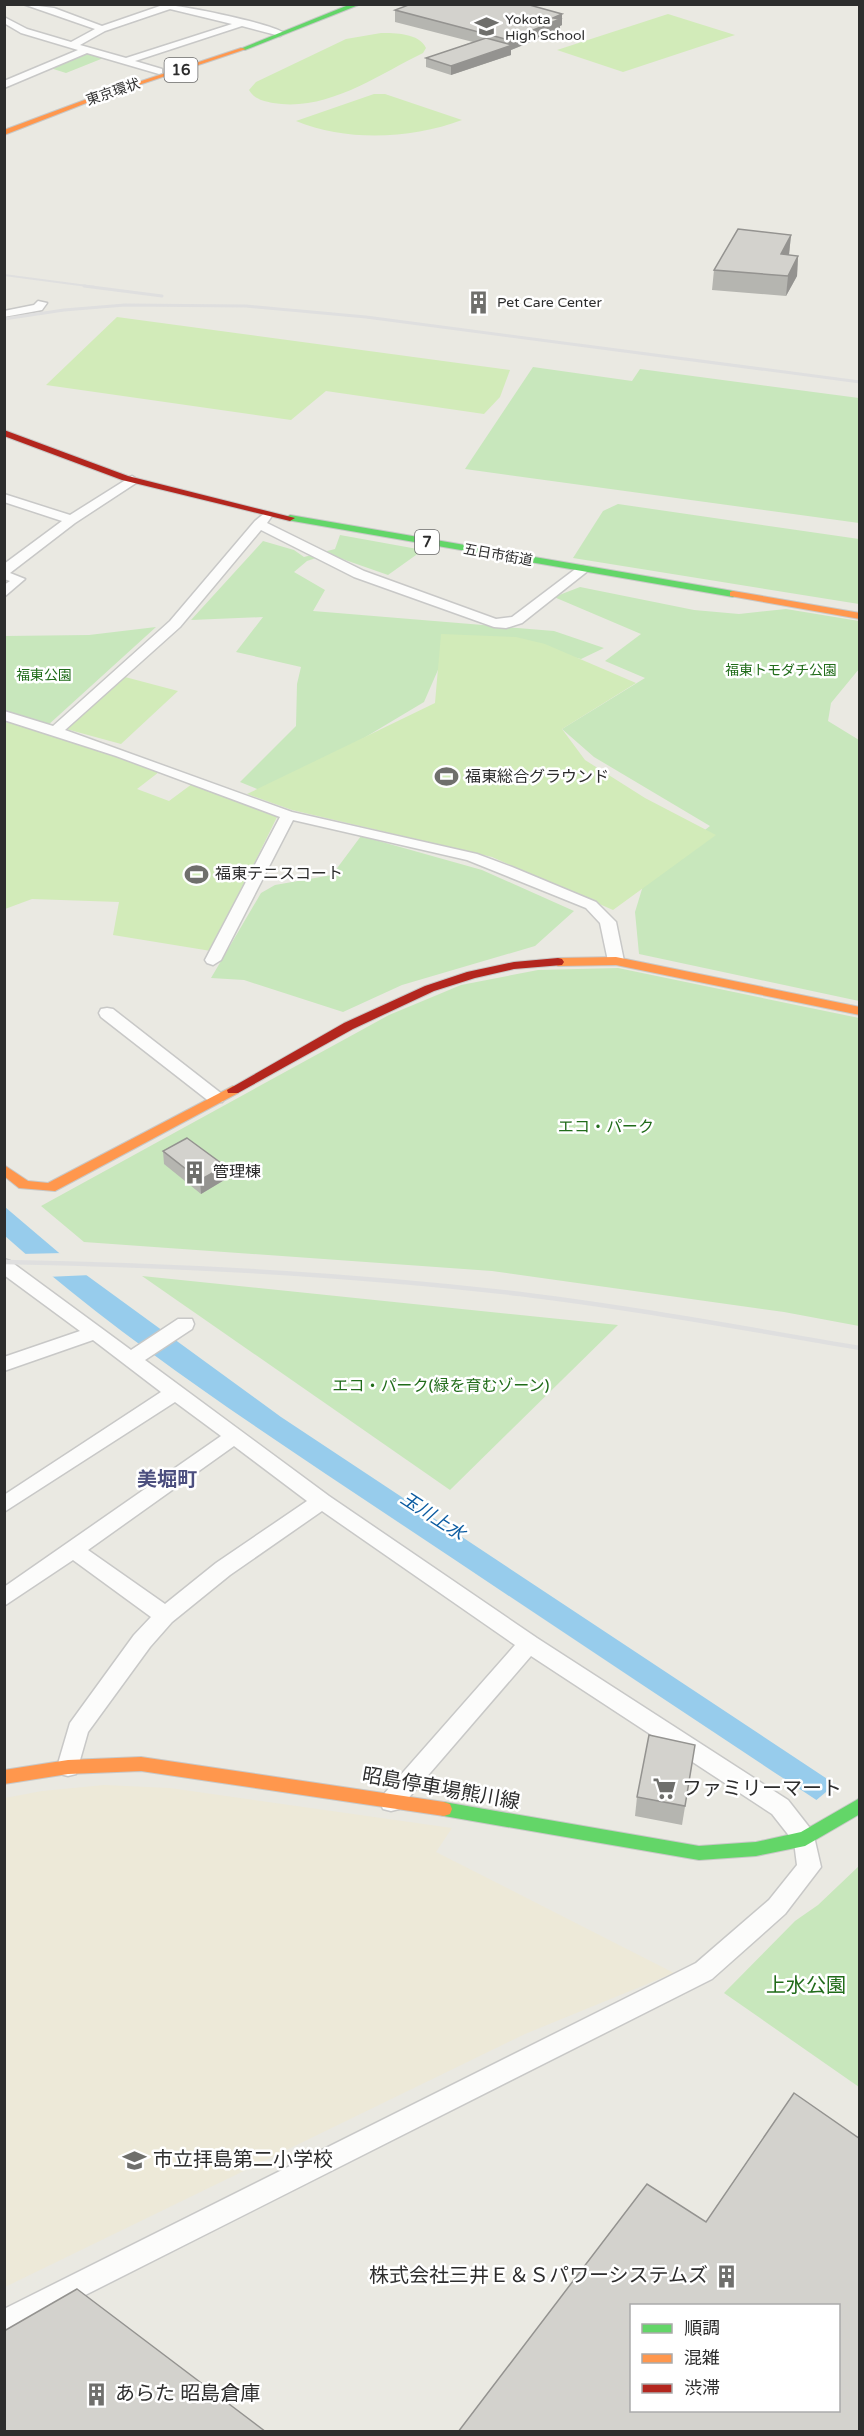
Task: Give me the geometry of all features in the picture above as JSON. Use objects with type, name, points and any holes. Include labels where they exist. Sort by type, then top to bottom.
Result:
[{"type":"main road","name":"東京環状","points":[[4,126],[103,88],[280,33],[343,4]]},
{"type":"main road","name":"東京環状","points":[[4,133],[116,90],[274,40],[358,4]]},
{"type":"main road","name":"五日市街道","points":[[4,433],[81,464],[263,519],[860,616]]},
{"type":"main road","points":[[4,1169],[24,1185],[50,1188],[378,1012],[456,979],[535,962],[616,961],[860,1011]]},
{"type":"main road","name":"昭島停車場熊川線","points":[[4,1776],[68,1767],[141,1764],[364,1795],[391,1802],[699,1853],[756,1849],[805,1839],[832,1824],[860,1804]]},
{"type":"street","points":[[31,6],[102,29]]},
{"type":"street","points":[[73,45],[102,29],[164,6],[280,33]]},
{"type":"street","points":[[8,20],[24,31],[159,71]]},
{"type":"street","points":[[127,61],[244,23]]},
{"type":"street","points":[[4,94],[8,92],[4,87],[26,74],[88,49]]},
{"type":"street","points":[[4,70],[26,74]]},
{"type":"street","points":[[4,314],[38,308],[42,303]]},
{"type":"street","points":[[4,594],[19,579],[4,573],[71,520],[132,480]]},
{"type":"street","points":[[4,498],[71,520]]},
{"type":"street","points":[[56,731],[175,624],[263,519],[359,574],[494,623],[506,624],[517,620],[583,570]]},
{"type":"street","points":[[4,715],[56,731],[288,815],[472,857],[591,905],[608,922],[616,961]]},
{"type":"street","points":[[213,960],[288,815]]},
{"type":"street","points":[[107,1013],[216,1098]]},
{"type":"street","points":[[4,1265],[14,1280],[94,1333],[322,1501],[529,1644],[780,1807],[805,1839],[809,1867],[777,1907],[704,1971],[4,2324]]},
{"type":"street","points":[[130,1360],[185,1324]]},
{"type":"street","points":[[4,1364],[94,1333]]},
{"type":"street","points":[[4,1504],[175,1392]]},
{"type":"street","points":[[4,1598],[235,1436]]},
{"type":"street","points":[[68,1767],[78,1729],[142,1641],[165,1616],[224,1569],[322,1501]]},
{"type":"street","points":[[72,1549],[165,1616]]},
{"type":"street","points":[[391,1802],[529,1644]]},
{"type":"shaded area","name":"市立拝島第二小学校","points":[[104,1785],[170,1788],[452,1828],[436,1852],[674,1973],[525,2034],[5,2287],[5,1798],[42,1791]]},
{"type":"green space","points":[[668,14],[735,35],[623,72],[557,50]]},
{"type":"green space","points":[[381,33],[400,34],[418,39],[426,48],[423,53],[351,90],[313,102],[273,103],[256,98],[249,90],[256,82],[346,39]]},
{"type":"green space","points":[[89,52],[106,57],[66,73],[47,67]]},
{"type":"green space","points":[[374,94],[385,94],[462,120],[422,131],[379,136],[336,132],[296,121]]},
{"type":"green space","points":[[117,317],[510,370],[500,397],[484,414],[326,391],[291,420],[46,385]]},
{"type":"green space","points":[[533,367],[632,381],[640,369],[859,398],[859,523],[465,469]]},
{"type":"green space","points":[[618,504],[859,539],[859,604],[573,558],[603,511]]},
{"type":"green space","points":[[340,535],[423,550],[388,575],[328,554],[307,561],[294,572],[325,590],[313,611],[554,631],[604,648],[581,659],[503,640],[451,640],[424,702],[292,781],[282,799],[240,782],[296,726],[297,684],[301,667],[236,652],[263,617],[191,620],[263,541],[294,550],[304,557],[335,549]]},
{"type":"green space","name":"福東トモダチ公園","points":[[580,587],[694,610],[739,614],[786,609],[859,621],[859,669],[831,703],[828,721],[859,740],[859,1001],[639,954],[635,912],[646,876],[710,826],[594,757],[562,729],[645,678],[605,661],[641,634],[554,597]]},
{"type":"green space","name":"福東公園","points":[[156,627],[47,726],[5,711],[5,636],[89,635]]},
{"type":"green space","name":"福東総合グラウンド","points":[[441,634],[516,637],[545,644],[636,683],[562,729],[585,760],[645,798],[716,835],[613,910],[492,857],[292,810],[247,794],[435,703]]},
{"type":"green space","points":[[125,677],[178,691],[121,744],[66,729]]},
{"type":"green space","points":[[5,719],[159,772],[137,789],[169,801],[192,784],[278,815],[211,951],[113,935],[119,902],[32,899],[5,909]]},
{"type":"green space","points":[[361,836],[482,870],[574,911],[535,946],[402,985],[343,1012],[244,980],[211,978],[261,893],[275,885],[332,875]]},
{"type":"green space","name":"エコ・パーク","points":[[618,968],[859,1018],[859,1326],[784,1312],[492,1271],[84,1242],[41,1206],[389,1015],[461,985],[538,970]]},
{"type":"green space","name":"エコ・パーク(緑を育むゾーン)","points":[[142,1276],[618,1325],[450,1490]]},
{"type":"green space","name":"上水公園","points":[[859,1866],[859,2087],[724,1993],[795,1921],[818,1905]]},
{"type":"water","points":[[5,1207],[78,1269],[281,1417],[859,1800],[859,1828],[297,1454],[147,1350],[98,1313],[5,1236]]},
{"type":"pier","points":[[64,1253],[91,1275],[46,1277],[20,1254]]},
{"type":"pier","points":[[838,1782],[860,1796],[860,1831],[814,1802]]},
{"type":"building","name":"Yokota High School","points":[[411,4],[526,4],[562,14],[553,18],[560,19],[509,40],[395,10]]},
{"type":"building","points":[[486,38],[512,45],[451,66],[426,58]]},
{"type":"building","points":[[738,229],[791,235],[781,254],[798,256],[788,276],[714,270]]},
{"type":"building","points":[[187,1138],[225,1166],[200,1180],[163,1151]]},
{"type":"building","name":"ファミリーマート","points":[[649,1735],[695,1745],[685,1806],[637,1797]]},
{"type":"building","name":"株式会社三井Ｅ＆Ｓパワーシステムズ","points":[[794,2093],[860,2139],[860,2432],[458,2432],[647,2184],[706,2222]]},
{"type":"building","name":"あらた 昭島倉庫","points":[[77,2289],[266,2432],[4,2432],[4,2331]]},
{"type":"railway","points":[[4,275],[95,287]]},
{"type":"railway","points":[[84,286],[162,296]]},
{"type":"railway","points":[[4,319],[64,310],[125,305],[246,306],[366,317],[860,382]]},
{"type":"railway","points":[[4,1262],[133,1265],[262,1272],[456,1287],[605,1306],[860,1348]]},
{"type":"traffic: fast","points":[[243,49],[358,4]]},
{"type":"traffic: fast","points":[[290,518],[733,594]]},
{"type":"traffic: fast","points":[[444,1809],[699,1853],[756,1849],[805,1839],[860,1805]]},
{"type":"traffic: slow","points":[[4,133],[92,99],[243,49]]},
{"type":"traffic: slow","points":[[733,594],[860,616]]},
{"type":"traffic: slow","points":[[558,962],[616,961],[860,1011]]},
{"type":"traffic: slow","points":[[4,1169],[24,1185],[50,1188],[233,1090]]},
{"type":"traffic: slow","points":[[4,1777],[68,1767],[141,1764],[444,1809]]},
{"type":"traffic: jam","points":[[4,433],[125,478],[290,518]]},
{"type":"traffic: jam","points":[[233,1090],[349,1026],[430,989],[472,975],[514,966],[558,962]]},
{"type":"place","name":"Yokota High School","points":[[487,27]]},
{"type":"place","name":"Pet Care Center","points":[[479,302]]},
{"type":"place","name":"福東総合グラウンド","points":[[447,777]]},
{"type":"place","name":"福東テニスコート","points":[[197,874]]},
{"type":"place","name":"管理棟","points":[[195,1172]]},
{"type":"place","name":"ファミリーマート","points":[[664,1789]]},
{"type":"place","name":"市立拝島第二小学校","points":[[135,2160]]},
{"type":"place","name":"株式会社三井Ｅ＆Ｓパワーシステムズ","points":[[726,2276]]},
{"type":"place","name":"あらた 昭島倉庫","points":[[97,2394]]},
{"type":"district","name":"美堀町","points":[[167,1480]]},
{"type":"water label","name":"玉川上水","points":[[433,1516]]}]
